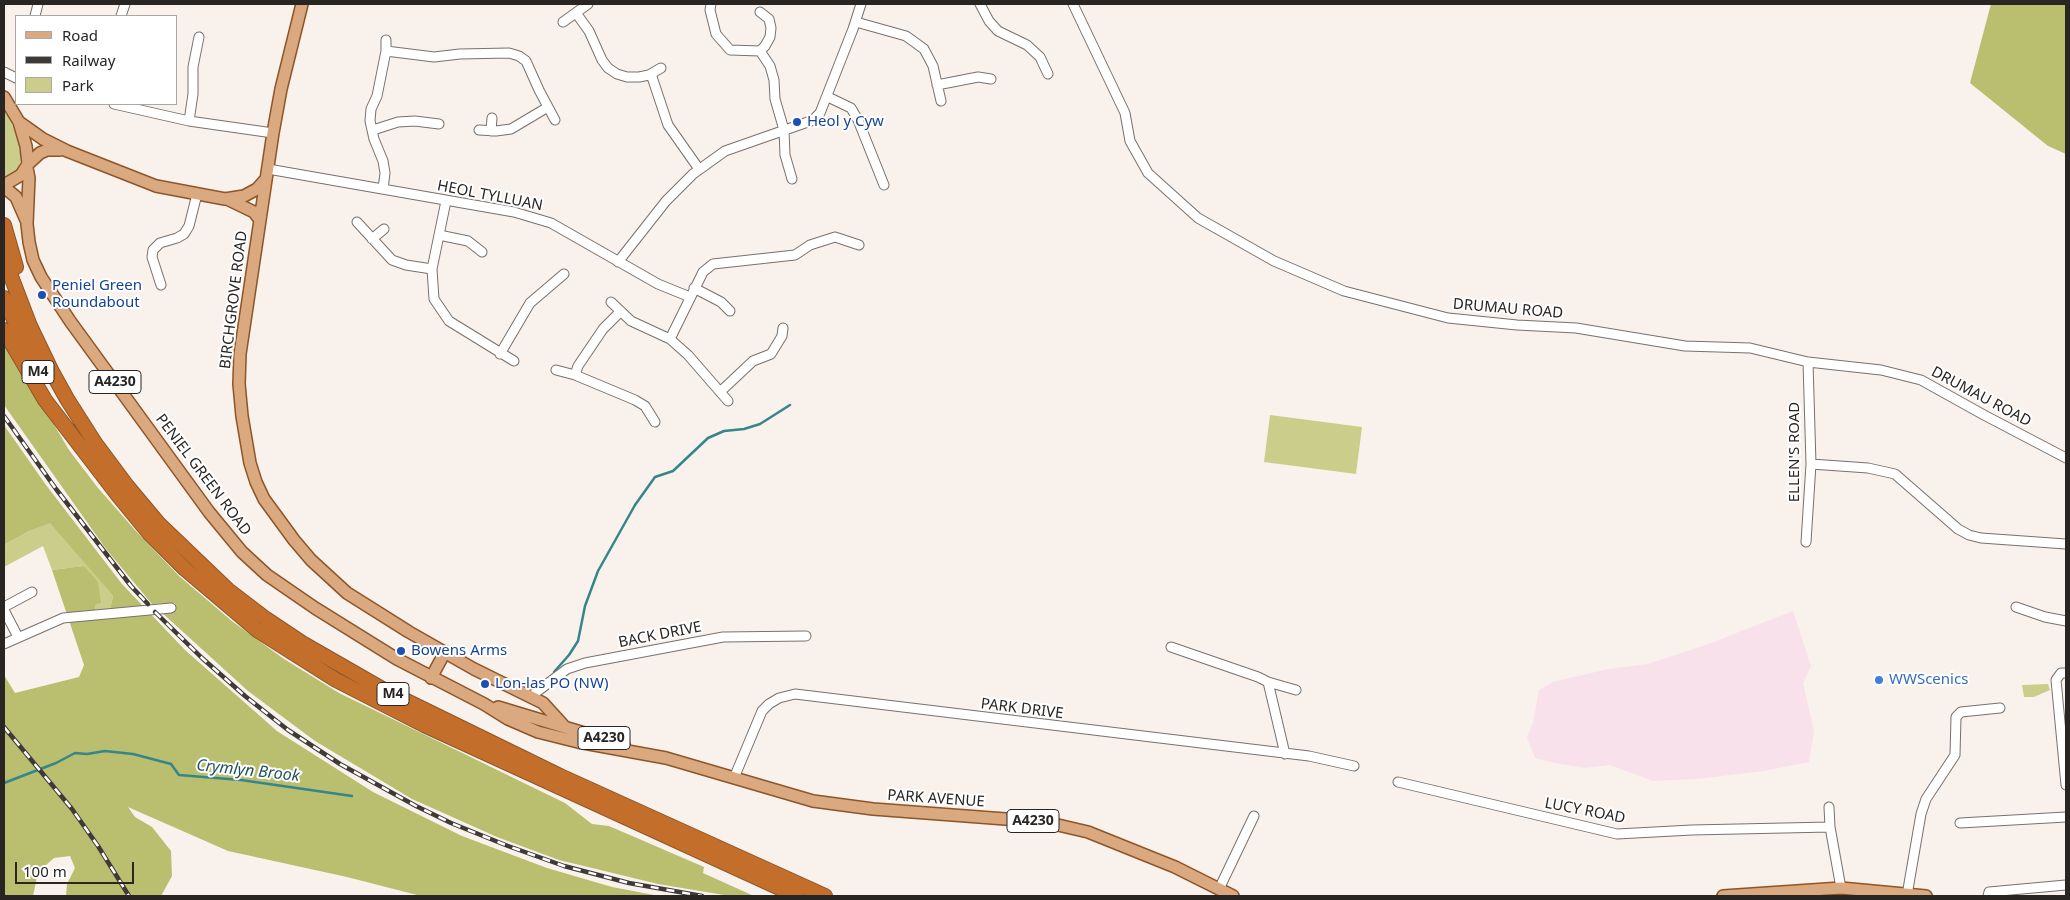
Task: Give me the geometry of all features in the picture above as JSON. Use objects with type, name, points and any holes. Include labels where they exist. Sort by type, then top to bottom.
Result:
[{"type":"highway","name":"M4","points":[[4,225],[10,252],[37,323],[52,372]]},
{"type":"highway","name":"M4","points":[[4,258],[30,326],[52,372],[95,443],[158,523],[228,590],[266,619],[343,668],[418,707],[560,776],[825,896]]},
{"type":"highway","name":"M4","points":[[4,298],[41,378],[78,444]]},
{"type":"highway","name":"M4","points":[[4,330],[45,400],[144,526],[185,568],[257,630],[336,680],[424,725],[797,896]]},
{"type":"main road","name":"BIRCHGROVE ROAD","points":[[302,4],[281,89],[244,318],[239,384],[246,440],[256,482],[264,499],[283,526],[328,577],[367,607],[505,686],[549,708],[563,725]]},
{"type":"main road","points":[[4,97],[19,122],[43,139],[67,151],[156,186],[225,199],[244,196],[257,189],[267,174]]},
{"type":"main road","name":"PENIEL GREEN ROAD","points":[[19,122],[26,146],[29,193],[27,224]]},
{"type":"main road","points":[[6,185],[21,176],[34,157],[47,150],[67,151]]},
{"type":"main road","name":"PENIEL GREEN ROAD","points":[[6,185],[19,202],[27,224],[34,260],[49,291],[208,512],[242,552],[267,575],[314,608],[431,678],[526,727],[554,736]]},
{"type":"main road","name":"BIRCHGROVE ROAD","points":[[225,199],[254,212],[260,220]]},
{"type":"main road","points":[[431,678],[445,652]]},
{"type":"main road","points":[[530,697],[537,704],[540,719],[546,729],[554,736]]},
{"type":"main road","name":"PENIEL GREEN ROAD","points":[[484,704],[540,719]]},
{"type":"main road","name":"PARK AVENUE","points":[[540,719],[645,753],[813,801],[835,805],[1045,822],[1088,832],[1134,849],[1219,889]]},
{"type":"main road","name":"PARK AVENUE","points":[[554,736],[607,748],[645,753]]},
{"type":"main road","points":[[1723,896],[1841,888],[1926,896]]},
{"type":"main road","name":"A4230","points":[[1219,889],[1234,896]]},
{"type":"street","points":[[564,22],[588,4]]},
{"type":"street","points":[[711,4],[712,24],[724,45],[730,50],[760,51]]},
{"type":"street","points":[[618,262],[666,202],[699,169],[725,151],[813,120],[820,113],[828,97],[861,4]]},
{"type":"street","points":[[980,4],[989,21],[998,31],[1027,45],[1040,57],[1048,74]]},
{"type":"street","name":"DRUMAU ROAD","points":[[1073,4],[1125,113],[1130,141],[1148,174],[1198,218],[1274,261],[1344,291],[1448,318],[1517,325],[1576,328],[1685,346],[1750,348],[1808,362],[1881,370],[1921,380],[2066,458]]},
{"type":"street","points":[[760,12],[769,19],[771,28],[770,37],[760,51]]},
{"type":"street","points":[[576,13],[589,30],[602,60],[608,68],[627,77],[651,74],[661,68]]},
{"type":"street","points":[[856,22],[906,36],[924,49],[933,66],[941,101]]},
{"type":"street","points":[[189,121],[193,94],[193,67],[198,37]]},
{"type":"street","points":[[383,189],[386,173],[374,139],[370,120],[371,109],[376,96],[386,51],[386,40]]},
{"type":"street","points":[[386,51],[434,57],[489,53],[509,53],[519,56],[526,61],[530,68],[555,120]]},
{"type":"street","points":[[760,51],[772,73],[775,99],[784,130],[785,155],[792,179]]},
{"type":"street","points":[[4,72],[15,75]]},
{"type":"street","points":[[651,74],[668,125],[699,169]]},
{"type":"street","points":[[937,85],[978,77],[991,79]]},
{"type":"street","points":[[828,97],[851,108],[858,120],[884,185]]},
{"type":"street","points":[[118,105],[189,121],[273,133]]},
{"type":"street","points":[[479,130],[512,129],[548,107]]},
{"type":"street","points":[[491,131],[492,118]]},
{"type":"street","points":[[373,130],[406,122],[439,124]]},
{"type":"street","name":"HEOL TYLLUAN","points":[[267,174],[383,189],[514,212],[551,223],[658,284],[690,297]]},
{"type":"street","points":[[161,285],[152,256],[153,250],[160,243],[184,234],[189,226],[197,194]]},
{"type":"street","points":[[446,201],[432,269],[434,298],[448,321],[514,361]]},
{"type":"street","points":[[357,222],[392,260],[406,265],[432,269]]},
{"type":"street","points":[[372,239],[384,229]]},
{"type":"street","points":[[439,235],[468,241],[482,252]]},
{"type":"street","points":[[670,339],[703,272],[713,264],[795,255],[810,245],[835,237],[858,245]]},
{"type":"street","points":[[500,354],[530,303],[564,274]]},
{"type":"street","points":[[694,288],[721,302],[730,311]]},
{"type":"street","points":[[611,302],[620,312],[632,320],[670,339],[688,355],[728,401]]},
{"type":"street","points":[[575,375],[578,366],[603,329],[620,312]]},
{"type":"street","points":[[720,392],[753,360],[771,354],[782,336],[783,328]]},
{"type":"street","name":"ELLEN'S ROAD","points":[[1806,542],[1811,464],[1808,362]]},
{"type":"street","points":[[556,370],[575,375],[635,400],[646,406],[655,422]]},
{"type":"street","points":[[1811,464],[1868,468],[1895,474],[1958,530],[1969,536],[2066,544]]},
{"type":"street","points":[[18,637],[4,608],[32,592]]},
{"type":"street","points":[[2016,607],[2045,617],[2066,621]]},
{"type":"street","points":[[4,644],[62,618],[108,612],[172,608]]},
{"type":"street","name":"BACK DRIVE","points":[[530,697],[567,669],[585,663],[723,637],[806,636]]},
{"type":"street","points":[[1171,647],[1268,682],[1296,690]]},
{"type":"street","points":[[2064,673],[2056,680],[2066,785]]},
{"type":"street","points":[[1268,682],[1285,754]]},
{"type":"street","name":"PARK DRIVE","points":[[734,778],[762,711],[779,698],[795,694],[1309,756],[1354,766]]},
{"type":"street","points":[[1907,895],[1920,814],[1926,799],[1955,755],[1956,717],[1961,712],[2000,708]]},
{"type":"street","name":"LUCY ROAD","points":[[1398,782],[1617,834],[1692,830],[1830,827]]},
{"type":"street","points":[[1829,807],[1830,827],[1841,888]]},
{"type":"street","points":[[1219,889],[1254,816]]},
{"type":"street","points":[[1960,823],[2066,817]]},
{"type":"street","points":[[1988,896],[1989,892],[2066,885]]},
{"type":"shaded area","points":[[1793,611],[1811,666],[1803,683],[1814,731],[1809,762],[1764,771],[1697,779],[1653,781],[1610,765],[1585,768],[1535,758],[1527,738],[1533,723],[1539,690],[1553,682],[1608,669],[1647,664],[1703,646]]},
{"type":"green space","points":[[1991,4],[2066,4],[2066,154],[2048,146],[1970,83]]},
{"type":"green space","points":[[4,107],[18,138],[21,160],[16,172],[4,177]]},
{"type":"green space","points":[[4,340],[69,450],[98,488],[179,576],[233,622],[284,659],[339,693],[565,803],[592,824],[609,826],[704,867],[703,873],[754,896],[730,896],[658,884],[559,860],[497,837],[412,799],[315,741],[248,691],[160,611],[174,611],[175,603],[152,604],[106,549],[4,405]]},
{"type":"green space","points":[[1270,415],[1362,427],[1356,474],[1264,462]]},
{"type":"green space","points":[[4,425],[46,485],[122,584],[185,650],[277,731],[373,792],[462,836],[547,868],[612,887],[659,896],[421,896],[347,877],[228,851],[128,807],[135,817],[152,827],[171,851],[172,876],[161,896],[66,896],[67,884],[75,868],[70,856],[54,858],[38,872],[33,896],[4,896],[4,675],[15,693],[79,677],[84,665],[52,570],[83,566],[86,568],[98,582],[101,603],[96,604],[95,610],[110,610],[113,596],[50,523],[29,531],[4,545]]},
{"type":"green space","points":[[50,522],[113,596],[110,610],[95,610],[96,603],[83,566],[52,570],[43,546],[4,567],[4,545]]},
{"type":"green space","points":[[2048,684],[2050,690],[2034,697],[2024,697],[2022,685]]},
{"type":"waterway","points":[[554,672],[578,641],[585,606],[598,571],[635,505],[655,477],[673,471],[708,438],[724,431],[744,429],[760,424],[790,405]]},
{"type":"waterway","name":"Crymlyn Brook","points":[[4,783],[56,763],[75,753],[87,754],[105,751],[133,754],[171,764],[179,775],[241,780],[352,796]]},
{"type":"railway","points":[[4,416],[56,489],[131,586],[148,604]]},
{"type":"railway","points":[[155,612],[202,658],[245,696],[288,730],[340,764],[416,806],[451,823],[564,866],[629,883],[702,896]]},
{"type":"railway","points":[[4,727],[72,809],[129,896]]},
{"type":"place","name":"Heol y Cyw","points":[[797,122]]},
{"type":"place","name":"Peniel Green Roundabout","points":[[42,295]]},
{"type":"place","name":"Bowens Arms","points":[[401,651]]},
{"type":"place","name":"WWScenics","points":[[1879,680]]},
{"type":"place","name":"Lon-las PO (NW)","points":[[485,684]]}]
